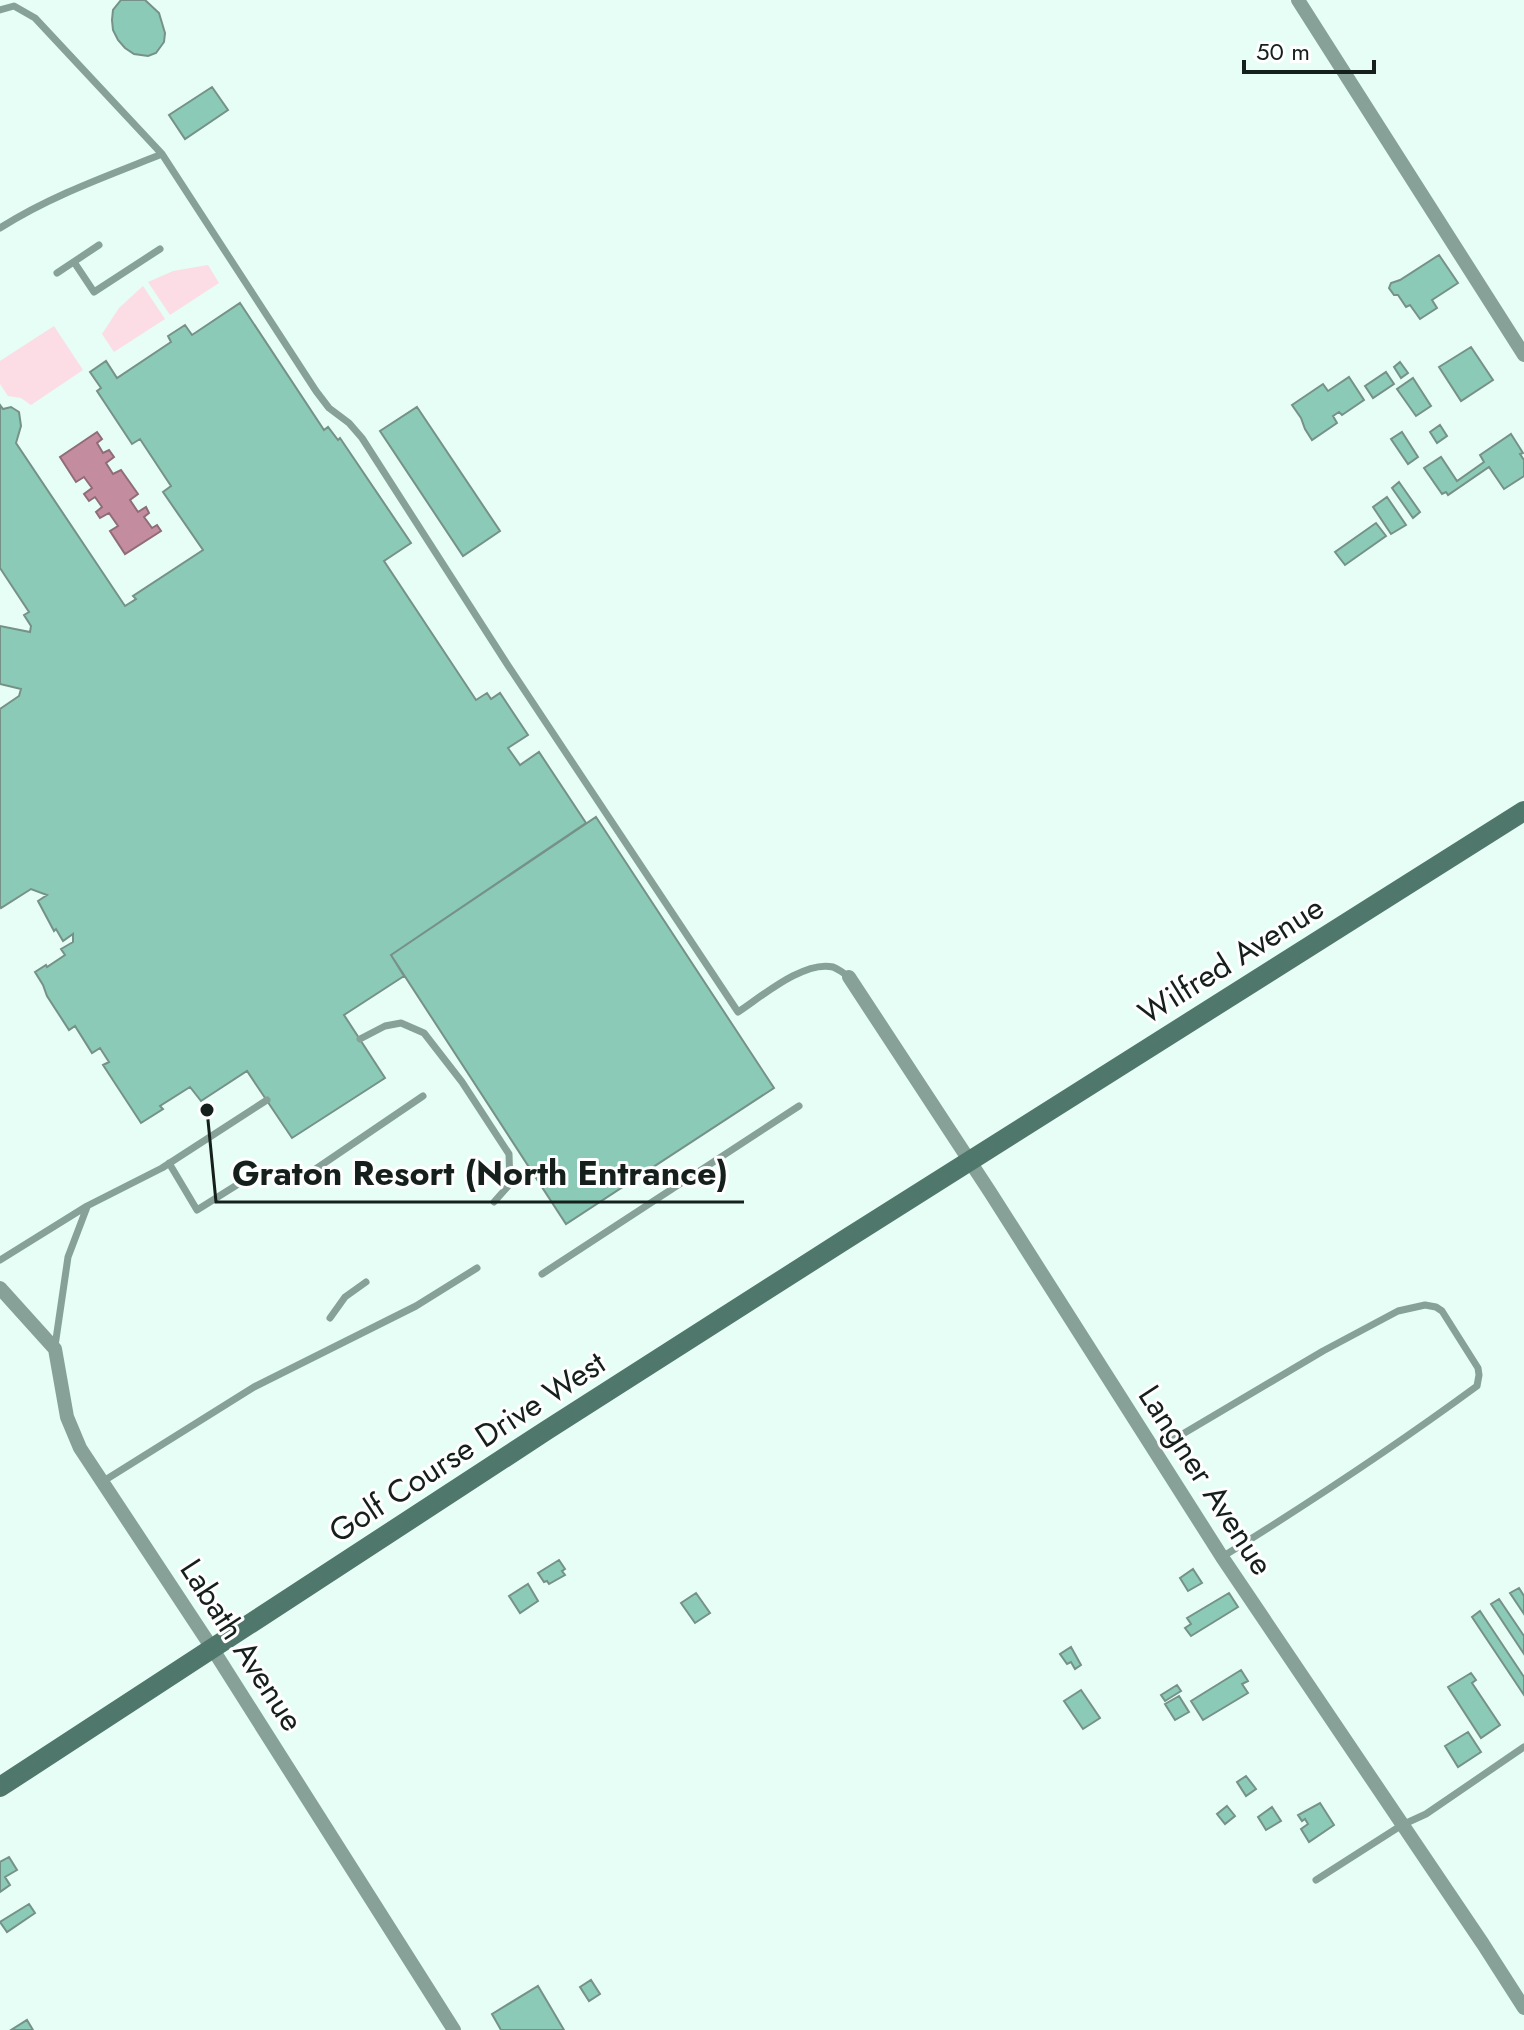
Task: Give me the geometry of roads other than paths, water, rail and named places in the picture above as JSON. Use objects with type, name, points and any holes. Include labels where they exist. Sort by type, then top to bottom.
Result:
[{"type":"street","points":[[1298,0],[1524,355]]},
{"type":"street","name":"Wilfred Avenue","points":[[969,1160],[1524,811]]},
{"type":"street","name":"Langner Avenue","points":[[849,977],[1222,1557],[1524,2008]]},
{"type":"street","name":"Golf Course Drive West","points":[[0,1787],[547,1430],[969,1160]]},
{"type":"street","points":[[0,1288],[55,1349]]},
{"type":"street","name":"Labath Avenue","points":[[55,1349],[67,1417],[80,1448],[212,1648],[454,2030]]},
{"type":"lane","points":[[0,10],[16,3],[35,18],[162,154],[316,391],[329,408],[362,438],[509,667],[738,1012],[810,967],[833,967],[849,977]]},
{"type":"lane","points":[[0,228],[65,194],[162,154]]},
{"type":"lane","points":[[57,273],[99,245]]},
{"type":"lane","points":[[74,262],[94,292],[160,249]]},
{"type":"lane","points":[[360,1039],[385,1026],[401,1023],[424,1033],[433,1043],[509,1154],[510,1184],[494,1202]]},
{"type":"lane","points":[[298,1181],[423,1096]]},
{"type":"lane","points":[[0,1260],[87,1206],[169,1163],[267,1100]]},
{"type":"lane","points":[[542,1274],[799,1106]]},
{"type":"lane","points":[[169,1163],[197,1210],[240,1183]]},
{"type":"lane","points":[[55,1349],[68,1257],[87,1206]]},
{"type":"lane","points":[[102,1482],[254,1387],[416,1306],[477,1268]]},
{"type":"lane","points":[[330,1318],[345,1297],[366,1282]]},
{"type":"lane","points":[[1154,1451],[1323,1351],[1398,1311],[1425,1305],[1436,1307],[1442,1311],[1473,1358],[1479,1372],[1477,1386],[1288,1517],[1222,1557]]},
{"type":"lane","points":[[1316,1880],[1402,1825],[1426,1814],[1524,1747]]},
{"type":"place","name":"Graton Resort (North Entrance)","points":[[207,1110]]}]
